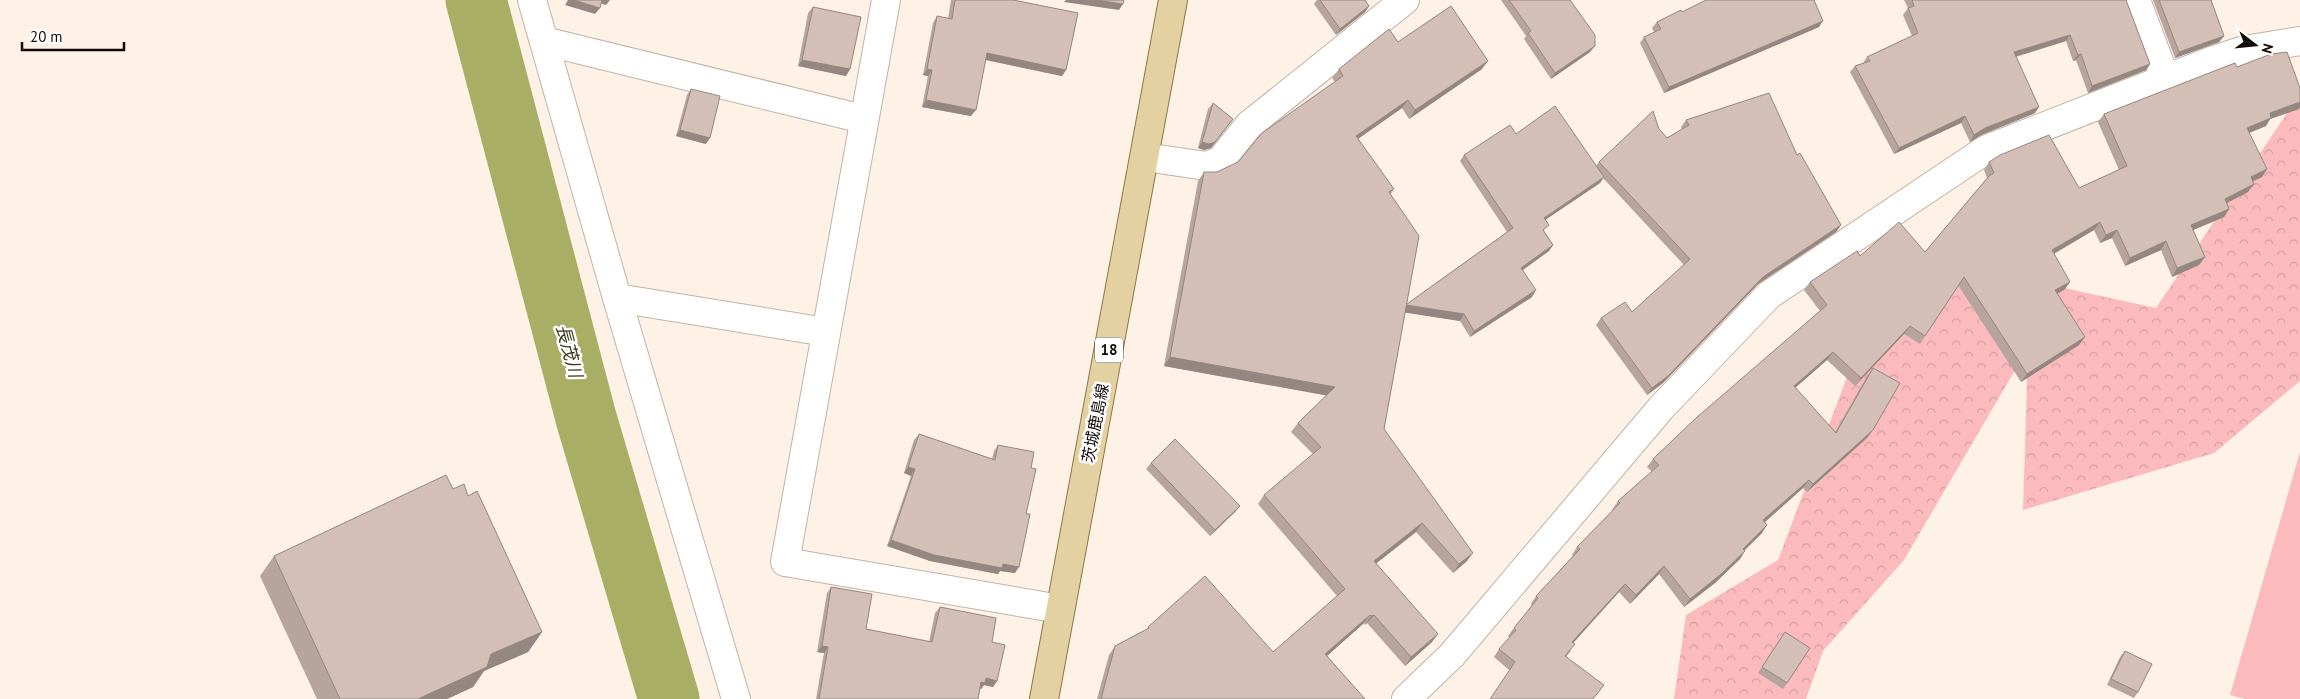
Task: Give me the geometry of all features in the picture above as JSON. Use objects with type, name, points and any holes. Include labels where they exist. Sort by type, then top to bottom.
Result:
[{"type":"main road","name":"茨城鹿島線","points":[[1044,699],[1173,0]]},
{"type":"street","points":[[532,0],[617,298],[736,699]]},
{"type":"street","points":[[886,0],[863,119],[785,562],[1060,609]]},
{"type":"street","points":[[1145,157],[1206,166],[1220,161],[1249,125],[1405,0]]},
{"type":"street","points":[[2136,0],[2166,80]]},
{"type":"street","points":[[544,41],[863,119]]},
{"type":"street","points":[[1406,699],[1452,655],[1661,408],[1769,295],[1987,149],[2166,80],[2210,61],[2244,50],[2300,41]]},
{"type":"street","points":[[617,298],[826,332]]},
{"type":"street","points":[[1429,699],[1452,655]]},
{"type":"green space","points":[[2300,94],[2300,381],[2214,453],[2023,510],[2028,348],[1904,560],[1823,651],[1806,699],[1674,699],[1686,615],[1778,560],[1856,353],[1949,263],[2156,308]]},
{"type":"green space","points":[[2300,452],[2300,699],[2245,699],[2230,695]]},
{"type":"building","points":[[574,0],[602,0],[600,8]]},
{"type":"building","points":[[955,0],[1013,0],[1078,13],[1066,70],[987,53],[976,110],[926,100],[932,70],[927,69],[937,16],[952,19]]},
{"type":"building","points":[[1096,0],[1124,0],[1123,4]]},
{"type":"building","points":[[1320,0],[1365,0],[1369,6],[1340,29]]},
{"type":"building","points":[[1509,0],[1570,0],[1595,35],[1595,46],[1555,73],[1528,33],[1531,31]]},
{"type":"building","points":[[1706,0],[1814,0],[1823,21],[1669,87],[1644,37],[1661,29],[1657,22]]},
{"type":"building","points":[[1912,0],[2126,0],[2150,64],[2092,86],[2081,54],[2078,55],[2070,35],[2014,52],[2039,107],[1985,128],[1974,135],[1965,116],[1899,148],[1855,66],[1870,61],[1867,57],[1918,33],[1908,8],[1914,6]]},
{"type":"building","points":[[2159,0],[2211,0],[2224,36],[2179,52]]},
{"type":"building","points":[[1451,6],[1488,61],[1415,110],[1408,100],[1356,136],[1394,189],[1389,192],[1419,236],[1384,429],[1473,553],[1459,564],[1422,523],[1374,561],[1438,634],[1411,657],[1374,615],[1370,615],[1325,654],[1365,699],[1101,699],[1115,646],[1149,628],[1205,576],[1273,652],[1345,589],[1264,495],[1321,447],[1298,423],[1335,387],[1170,357],[1204,172],[1217,172],[1238,162],[1262,133],[1343,76],[1339,69],[1389,29],[1398,42]]},
{"type":"building","points":[[813,7],[861,17],[850,69],[802,60]]},
{"type":"building","points":[[2287,52],[2300,88],[2300,102],[2270,113],[2271,118],[2247,128],[2267,169],[2251,177],[2254,184],[2225,199],[2229,209],[2191,225],[2205,257],[2177,268],[2166,241],[2130,258],[2117,230],[2106,235],[2100,222],[2052,250],[2070,282],[2055,290],[2085,337],[2027,374],[1964,277],[1925,336],[1910,326],[1861,378],[1833,352],[1794,386],[1836,433],[1873,368],[1900,383],[1873,430],[1813,484],[1809,480],[1763,520],[1767,525],[1743,549],[1745,551],[1720,575],[1690,599],[1664,566],[1636,595],[1625,584],[1572,642],[1575,644],[1565,656],[1604,685],[1593,699],[1490,699],[1515,662],[1499,649],[1516,630],[1514,628],[1538,598],[1536,596],[1580,549],[1577,547],[1620,503],[1618,501],[1659,465],[1653,459],[1696,418],[1827,305],[1810,282],[1857,251],[1860,256],[1899,222],[1925,252],[1989,176],[1994,173],[1989,162],[2000,155],[2049,135],[2079,188],[2127,166],[2104,114],[2235,63],[2237,67],[2271,54]]},
{"type":"building","points":[[691,89],[720,96],[710,138],[680,130]]},
{"type":"building","points":[[1769,93],[1797,155],[1800,153],[1841,225],[1763,277],[1668,376],[1652,388],[1601,318],[1625,302],[1632,312],[1690,259],[1599,162],[1653,111],[1659,129],[1667,138],[1689,125],[1686,120]]},
{"type":"building","points":[[1213,103],[1233,119],[1215,142],[1209,144],[1202,142]]},
{"type":"building","points":[[1555,106],[1604,177],[1544,218],[1549,225],[1543,230],[1553,245],[1521,268],[1536,290],[1474,331],[1464,314],[1406,305],[1513,228],[1464,155],[1510,125],[1516,134]]},
{"type":"building","points":[[919,434],[995,460],[998,445],[1034,452],[1031,468],[1036,469],[1026,514],[1030,514],[1019,567],[1003,564],[1002,568],[934,555],[891,540],[915,469],[908,467]]},
{"type":"building","points":[[1175,439],[1240,506],[1215,530],[1151,463]]},
{"type":"building","points":[[446,475],[453,489],[464,484],[468,496],[477,491],[542,632],[491,654],[487,667],[418,699],[340,699],[274,556]]},
{"type":"building","points":[[831,587],[872,594],[866,629],[932,642],[940,607],[996,618],[992,642],[1005,645],[997,681],[986,678],[985,683],[981,682],[978,699],[819,699],[828,647],[822,646]]},
{"type":"building","points":[[1785,632],[1810,648],[1787,683],[1762,667]]},
{"type":"building","points":[[2125,651],[2152,664],[2138,692],[2111,679]]},
{"type":"waterway","name":"長茂川","points":[[476,0],[586,418],[669,699]]}]
